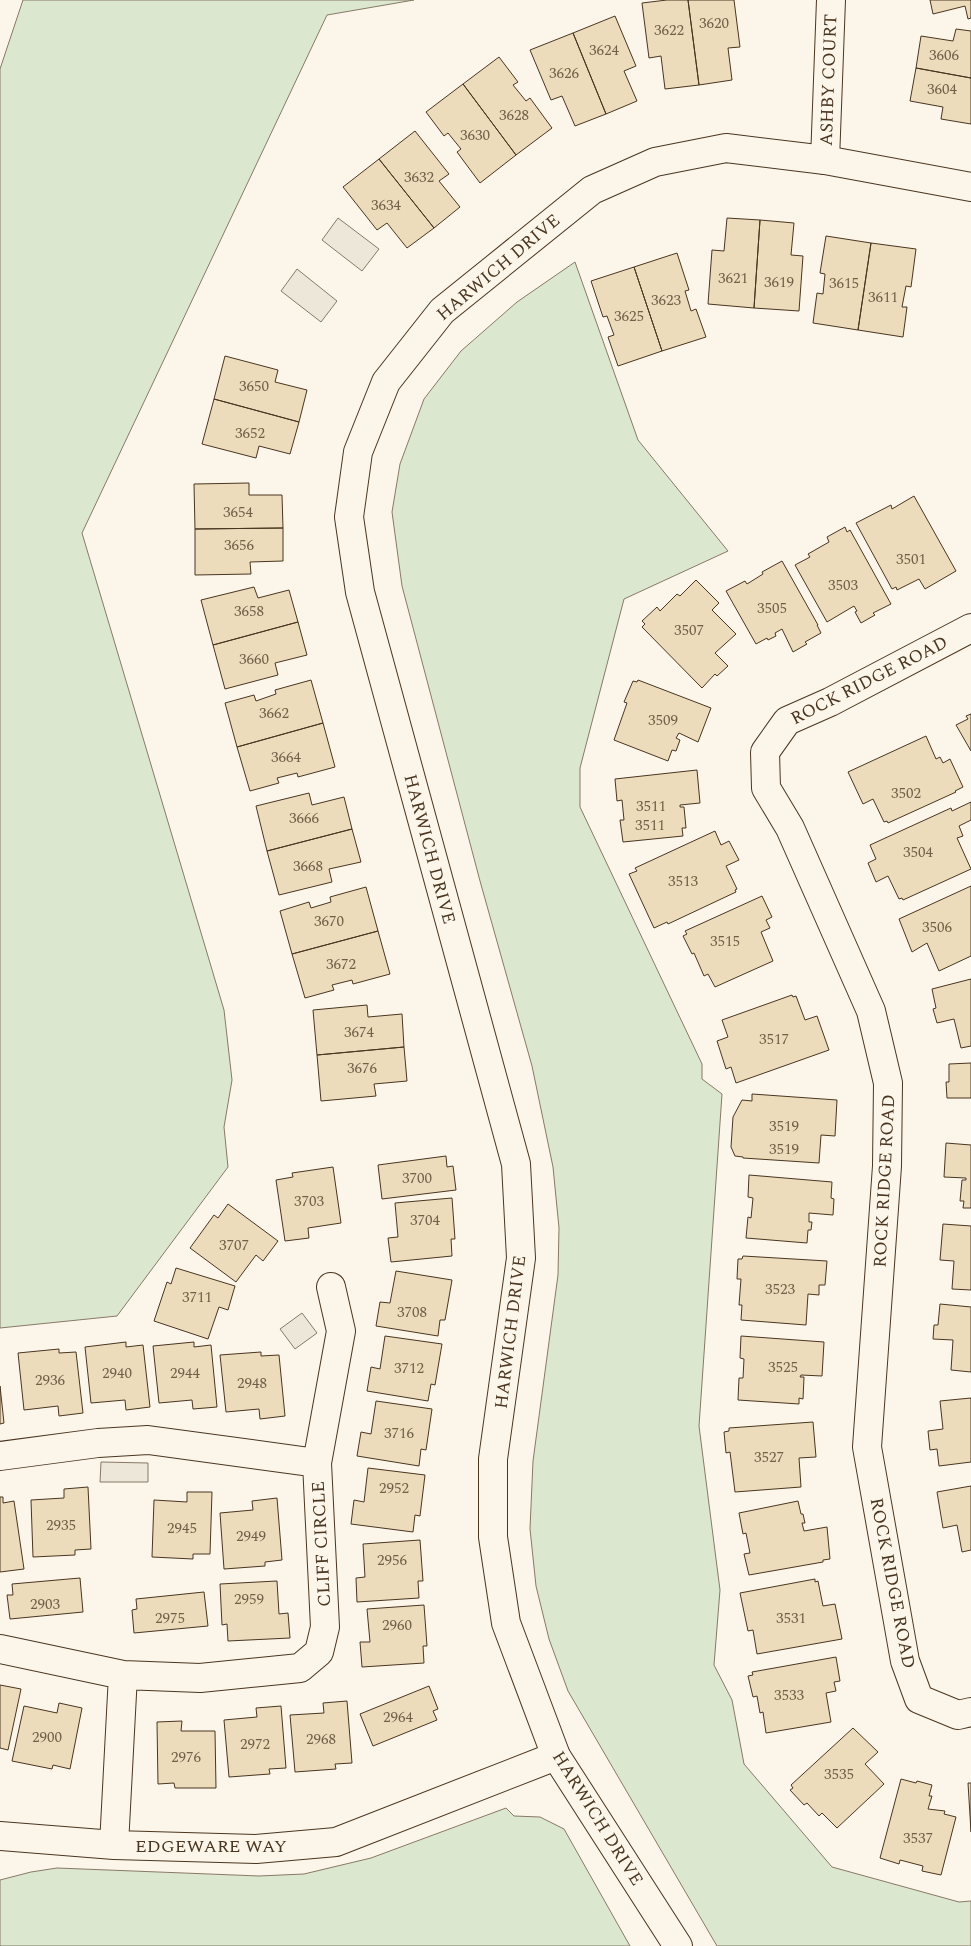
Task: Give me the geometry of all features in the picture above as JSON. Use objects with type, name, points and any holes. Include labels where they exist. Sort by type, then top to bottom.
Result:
[{"type":"street","name":"ASHBY COURT","points":[[825,160],[831,0]]},
{"type":"street","name":"HARWICH DRIVE","points":[[678,1946],[556,1756],[506,1623],[493,1536],[493,1459],[521,1258],[516,1164],[360,592],[349,517],[358,452],[386,382],[442,311],[592,190],[655,162],[726,148],[825,160],[971,187]]},
{"type":"street","name":"ROCK RIDGE ROAD","points":[[971,628],[830,702],[787,721],[765,752],[766,788],[790,828],[871,1011],[888,1083],[887,1166],[867,1447],[905,1661],[919,1699],[958,1715],[971,1712]]},
{"type":"street","points":[[317,1463],[341,1331],[331,1287]]},
{"type":"street","name":"CLIFF CIRCLE","points":[[0,1456],[148,1440],[317,1463],[325,1628],[319,1652],[300,1668],[200,1678],[123,1675],[0,1649]]},
{"type":"street","points":[[114,1845],[123,1675]]},
{"type":"street","name":"EDGEWARE WAY","points":[[0,1836],[114,1845],[256,1850],[336,1842],[556,1756]]},
{"type":"green space","points":[[23,0],[414,0],[327,15],[82,533],[224,1010],[232,1080],[224,1127],[228,1167],[117,1316],[0,1328],[0,69]]},
{"type":"green space","points":[[575,262],[638,440],[728,551],[624,599],[580,768],[580,807],[702,1064],[702,1079],[722,1094],[699,1426],[720,1590],[714,1665],[732,1700],[744,1764],[832,1867],[959,1902],[971,1901],[971,1946],[717,1946],[568,1691],[549,1639],[536,1586],[530,1529],[533,1461],[558,1275],[559,1228],[553,1167],[532,1066],[480,881],[402,586],[392,512],[400,464],[424,399],[461,351],[517,302]]},
{"type":"green space","points":[[506,1808],[514,1816],[540,1817],[564,1829],[630,1946],[0,1946],[0,1880],[57,1868],[259,1876],[304,1874],[371,1858]]},
{"type":"shaded area","points":[[338,218],[379,249],[362,271],[322,240]]},
{"type":"shaded area","points":[[297,269],[337,301],[321,322],[281,291]]},
{"type":"shaded area","points":[[302,1313],[317,1333],[295,1349],[280,1329]]},
{"type":"shaded area","points":[[101,1462],[148,1463],[148,1482],[100,1482]]},
{"type":"building","points":[[688,0],[699,85],[665,89],[661,56],[649,58],[642,3]]},
{"type":"building","points":[[688,0],[734,0],[740,47],[728,48],[732,80],[699,85]]},
{"type":"building","points":[[930,0],[971,0],[971,18],[968,19],[965,6],[933,14]]},
{"type":"building","points":[[615,16],[636,66],[624,71],[637,101],[606,114],[573,33]]},
{"type":"building","points":[[956,29],[971,31],[971,78],[916,68],[921,36],[953,41]]},
{"type":"building","points":[[573,33],[606,114],[575,126],[562,96],[551,100],[530,50]]},
{"type":"building","points":[[499,57],[518,82],[513,85],[526,101],[530,98],[552,128],[516,155],[463,84]]},
{"type":"building","points":[[916,68],[971,78],[971,124],[941,119],[943,107],[910,101]]},
{"type":"building","points":[[463,84],[516,155],[480,183],[457,152],[461,149],[448,133],[444,136],[426,112]]},
{"type":"building","points":[[415,131],[449,174],[439,181],[460,207],[434,228],[379,159]]},
{"type":"building","points":[[379,159],[434,228],[407,248],[387,223],[377,230],[343,187]]},
{"type":"building","points":[[727,218],[760,220],[754,308],[708,304],[712,250],[724,251]]},
{"type":"building","points":[[760,220],[794,223],[791,255],[803,256],[799,311],[754,308]]},
{"type":"building","points":[[826,236],[871,243],[858,330],[813,323],[817,293],[823,294],[825,274],[820,273]]},
{"type":"building","points":[[871,243],[916,249],[911,287],[906,286],[902,307],[907,307],[903,337],[858,330]]},
{"type":"building","points":[[677,253],[689,290],[685,291],[691,311],[696,309],[706,337],[662,351],[634,267]]},
{"type":"building","points":[[634,267],[662,351],[618,366],[608,337],[614,335],[607,316],[603,317],[591,281]]},
{"type":"building","points":[[225,356],[278,370],[275,382],[307,390],[299,422],[214,399]]},
{"type":"building","points":[[214,399],[299,422],[290,454],[259,446],[256,458],[202,444]]},
{"type":"building","points":[[249,483],[249,495],[282,495],[283,528],[195,529],[194,484]]},
{"type":"building","points":[[914,496],[956,571],[925,589],[919,579],[897,590],[896,587],[892,589],[856,523],[891,505],[892,509]]},
{"type":"building","points":[[845,527],[847,532],[850,530],[891,604],[873,613],[875,615],[861,623],[854,606],[827,622],[795,565],[810,557],[808,554],[829,542],[827,537]]},
{"type":"building","points":[[283,528],[283,561],[250,562],[251,574],[195,575],[195,529]]},
{"type":"building","points":[[782,561],[821,633],[805,642],[807,644],[793,652],[782,629],[775,633],[776,636],[756,644],[726,591],[745,581],[747,584],[763,574],[762,572]]},
{"type":"building","points":[[696,580],[719,603],[712,610],[736,634],[715,653],[728,666],[717,676],[715,674],[702,688],[642,627],[645,624],[642,621],[657,607],[660,611],[677,594],[680,596]]},
{"type":"building","points":[[254,587],[258,598],[289,590],[298,622],[213,645],[201,600]]},
{"type":"building","points":[[298,622],[307,655],[275,663],[278,675],[225,689],[213,645]]},
{"type":"building","points":[[311,680],[323,723],[237,747],[225,703],[254,695],[256,701],[276,694],[275,690]]},
{"type":"building","points":[[638,680],[711,708],[698,742],[679,733],[676,738],[680,740],[676,751],[672,750],[668,761],[614,740],[627,703],[624,702],[633,681],[637,682]]},
{"type":"building","points":[[971,714],[971,751],[956,725],[968,719],[966,716]]},
{"type":"building","points":[[323,723],[335,767],[298,777],[297,773],[277,778],[279,783],[250,791],[237,747]]},
{"type":"building","points":[[926,736],[936,759],[940,757],[943,763],[950,759],[963,787],[888,823],[887,821],[884,822],[873,799],[863,804],[848,772]]},
{"type":"building","points":[[697,770],[700,803],[680,805],[680,807],[684,807],[686,828],[682,828],[683,836],[623,842],[620,820],[624,820],[622,800],[617,801],[615,779]]},
{"type":"building","points":[[309,793],[312,805],[344,797],[352,829],[267,851],[256,806]]},
{"type":"building","points":[[971,802],[971,820],[959,826],[963,836],[957,838],[971,869],[903,900],[902,898],[899,899],[888,876],[876,882],[868,863],[876,859],[870,845],[951,808],[952,811]]},
{"type":"building","points":[[352,829],[361,862],[329,869],[332,882],[279,895],[267,851]]},
{"type":"building","points":[[715,831],[721,845],[729,841],[739,860],[726,866],[737,889],[735,890],[736,892],[668,924],[667,922],[654,928],[629,874],[637,871],[635,868]]},
{"type":"building","points":[[971,886],[971,956],[939,971],[927,943],[912,952],[899,919]]},
{"type":"building","points":[[366,887],[378,931],[292,954],[280,911],[309,902],[311,908],[331,902],[330,897]]},
{"type":"building","points":[[762,896],[772,917],[766,920],[770,928],[761,932],[773,961],[715,987],[708,974],[704,976],[694,953],[692,954],[683,936],[687,934],[685,931]]},
{"type":"building","points":[[378,931],[390,974],[353,984],[352,980],[332,985],[334,990],[305,998],[292,954]]},
{"type":"building","points":[[971,979],[971,1046],[961,1048],[954,1019],[937,1023],[933,1009],[936,1008],[932,989]]},
{"type":"building","points":[[792,995],[793,997],[796,996],[805,1020],[817,1016],[829,1050],[736,1083],[731,1067],[726,1069],[717,1041],[728,1037],[722,1020]]},
{"type":"building","points":[[367,1005],[368,1017],[402,1014],[404,1047],[317,1055],[313,1010]]},
{"type":"building","points":[[404,1047],[407,1081],[374,1084],[376,1096],[321,1101],[317,1055]]},
{"type":"building","points":[[971,1063],[971,1098],[947,1098],[946,1082],[949,1082],[949,1064]]},
{"type":"building","points":[[752,1094],[837,1100],[835,1136],[821,1135],[819,1163],[735,1156],[731,1147],[733,1117],[742,1100],[752,1101]]},
{"type":"building","points":[[946,1143],[971,1145],[971,1208],[963,1208],[964,1201],[960,1201],[962,1180],[966,1180],[966,1178],[944,1177]]},
{"type":"building","points":[[446,1156],[447,1167],[453,1166],[456,1190],[382,1199],[378,1165]]},
{"type":"building","points":[[333,1167],[341,1223],[308,1228],[309,1238],[285,1241],[276,1180],[293,1177],[292,1173]]},
{"type":"building","points":[[749,1175],[832,1182],[833,1215],[809,1213],[809,1222],[812,1222],[811,1230],[808,1230],[807,1243],[746,1238],[748,1217],[751,1218],[753,1198],[748,1197]]},
{"type":"building","points":[[452,1198],[455,1239],[451,1239],[452,1256],[391,1262],[388,1238],[398,1237],[395,1203]]},
{"type":"building","points":[[228,1204],[278,1241],[263,1261],[256,1255],[236,1282],[190,1248],[214,1215],[218,1218]]},
{"type":"building","points":[[943,1224],[971,1226],[971,1290],[952,1289],[954,1261],[940,1260]]},
{"type":"building","points":[[743,1256],[827,1261],[825,1285],[819,1285],[819,1295],[808,1294],[806,1325],[741,1320],[742,1305],[739,1305],[741,1279],[737,1279],[738,1259],[742,1259]]},
{"type":"building","points":[[176,1268],[235,1286],[228,1310],[219,1307],[208,1339],[154,1321],[167,1282],[171,1284]]},
{"type":"building","points":[[396,1271],[452,1280],[445,1320],[440,1320],[438,1336],[376,1326],[380,1302],[390,1303]]},
{"type":"building","points":[[940,1304],[971,1307],[971,1372],[951,1370],[953,1340],[933,1339],[934,1325],[938,1325]]},
{"type":"building","points":[[385,1336],[442,1344],[435,1385],[431,1384],[428,1401],[367,1391],[371,1367],[380,1369]]},
{"type":"building","points":[[741,1336],[824,1342],[822,1376],[801,1375],[800,1377],[804,1377],[803,1399],[799,1398],[799,1404],[738,1400],[739,1378],[743,1378],[744,1359],[740,1358]]},
{"type":"building","points":[[126,1342],[126,1347],[143,1345],[150,1407],[126,1410],[125,1400],[91,1403],[85,1347]]},
{"type":"building","points":[[194,1342],[194,1347],[211,1345],[217,1407],[193,1409],[192,1400],[159,1403],[153,1346]]},
{"type":"building","points":[[59,1349],[59,1353],[76,1352],[83,1413],[59,1416],[58,1406],[24,1410],[18,1353]]},
{"type":"building","points":[[261,1352],[261,1356],[279,1355],[285,1416],[260,1419],[259,1409],[226,1412],[220,1355]]},
{"type":"building","points":[[0,1386],[4,1423],[0,1424]]},
{"type":"building","points":[[971,1398],[971,1462],[939,1466],[937,1449],[930,1450],[928,1431],[943,1429],[940,1401]]},
{"type":"building","points":[[376,1401],[432,1409],[426,1450],[421,1449],[419,1466],[357,1456],[361,1432],[371,1434]]},
{"type":"building","points":[[813,1422],[816,1457],[799,1458],[801,1487],[735,1492],[730,1452],[726,1453],[724,1432],[729,1431],[729,1428]]},
{"type":"building","points":[[368,1468],[425,1475],[420,1516],[415,1515],[413,1532],[351,1524],[354,1500],[364,1502]]},
{"type":"building","points":[[971,1486],[971,1550],[962,1552],[957,1525],[943,1528],[937,1492]]},
{"type":"building","points":[[88,1487],[91,1549],[75,1550],[75,1555],[33,1557],[31,1500],[64,1498],[64,1489]]},
{"type":"building","points":[[187,1492],[212,1492],[210,1554],[193,1554],[193,1559],[152,1557],[154,1500],[187,1502]]},
{"type":"building","points":[[0,1497],[3,1497],[3,1503],[14,1501],[24,1569],[0,1572]]},
{"type":"building","points":[[277,1498],[282,1560],[265,1562],[265,1566],[224,1569],[220,1513],[253,1510],[252,1501]]},
{"type":"building","points":[[798,1501],[805,1523],[802,1523],[804,1531],[827,1527],[830,1559],[823,1560],[823,1562],[749,1575],[744,1554],[750,1553],[746,1533],[743,1534],[739,1513]]},
{"type":"building","points":[[420,1540],[423,1581],[418,1581],[419,1598],[357,1602],[356,1578],[365,1577],[363,1544]]},
{"type":"building","points":[[80,1578],[83,1612],[10,1619],[7,1595],[13,1595],[12,1584]]},
{"type":"building","points":[[815,1579],[815,1582],[818,1581],[823,1606],[835,1604],[842,1639],[757,1654],[753,1630],[748,1631],[740,1593]]},
{"type":"building","points":[[277,1581],[279,1614],[288,1613],[290,1638],[228,1641],[227,1624],[222,1625],[220,1584]]},
{"type":"building","points":[[204,1592],[208,1626],[134,1633],[132,1610],[137,1609],[136,1599]]},
{"type":"building","points":[[424,1605],[427,1646],[423,1646],[424,1663],[362,1667],[360,1642],[370,1642],[367,1609]]},
{"type":"building","points":[[836,1657],[840,1681],[834,1682],[836,1691],[826,1693],[831,1722],[766,1733],[763,1712],[760,1713],[757,1696],[753,1697],[748,1676],[753,1675],[752,1672]]},
{"type":"building","points":[[0,1685],[21,1689],[8,1750],[0,1748]]},
{"type":"building","points":[[429,1686],[438,1709],[433,1711],[437,1720],[373,1746],[360,1714]]},
{"type":"building","points":[[347,1701],[352,1763],[335,1764],[336,1769],[295,1772],[290,1715],[324,1713],[323,1703]]},
{"type":"building","points":[[59,1703],[82,1708],[70,1769],[53,1765],[52,1769],[12,1761],[24,1706],[57,1713]]},
{"type":"building","points":[[281,1706],[286,1768],[269,1769],[270,1774],[229,1777],[224,1720],[257,1717],[256,1708]]},
{"type":"building","points":[[182,1721],[181,1731],[215,1731],[216,1788],[175,1788],[174,1783],[158,1784],[157,1722]]},
{"type":"building","points":[[853,1728],[878,1752],[865,1764],[884,1784],[837,1828],[822,1813],[819,1816],[807,1803],[804,1805],[790,1790],[793,1788],[791,1785]]},
{"type":"building","points":[[901,1779],[932,1785],[929,1796],[932,1796],[928,1809],[945,1811],[944,1814],[956,1817],[941,1875],[922,1871],[923,1866],[900,1860],[899,1864],[880,1858]]},
{"type":"building","points":[[968,1783],[971,1783],[971,1832]]}]
